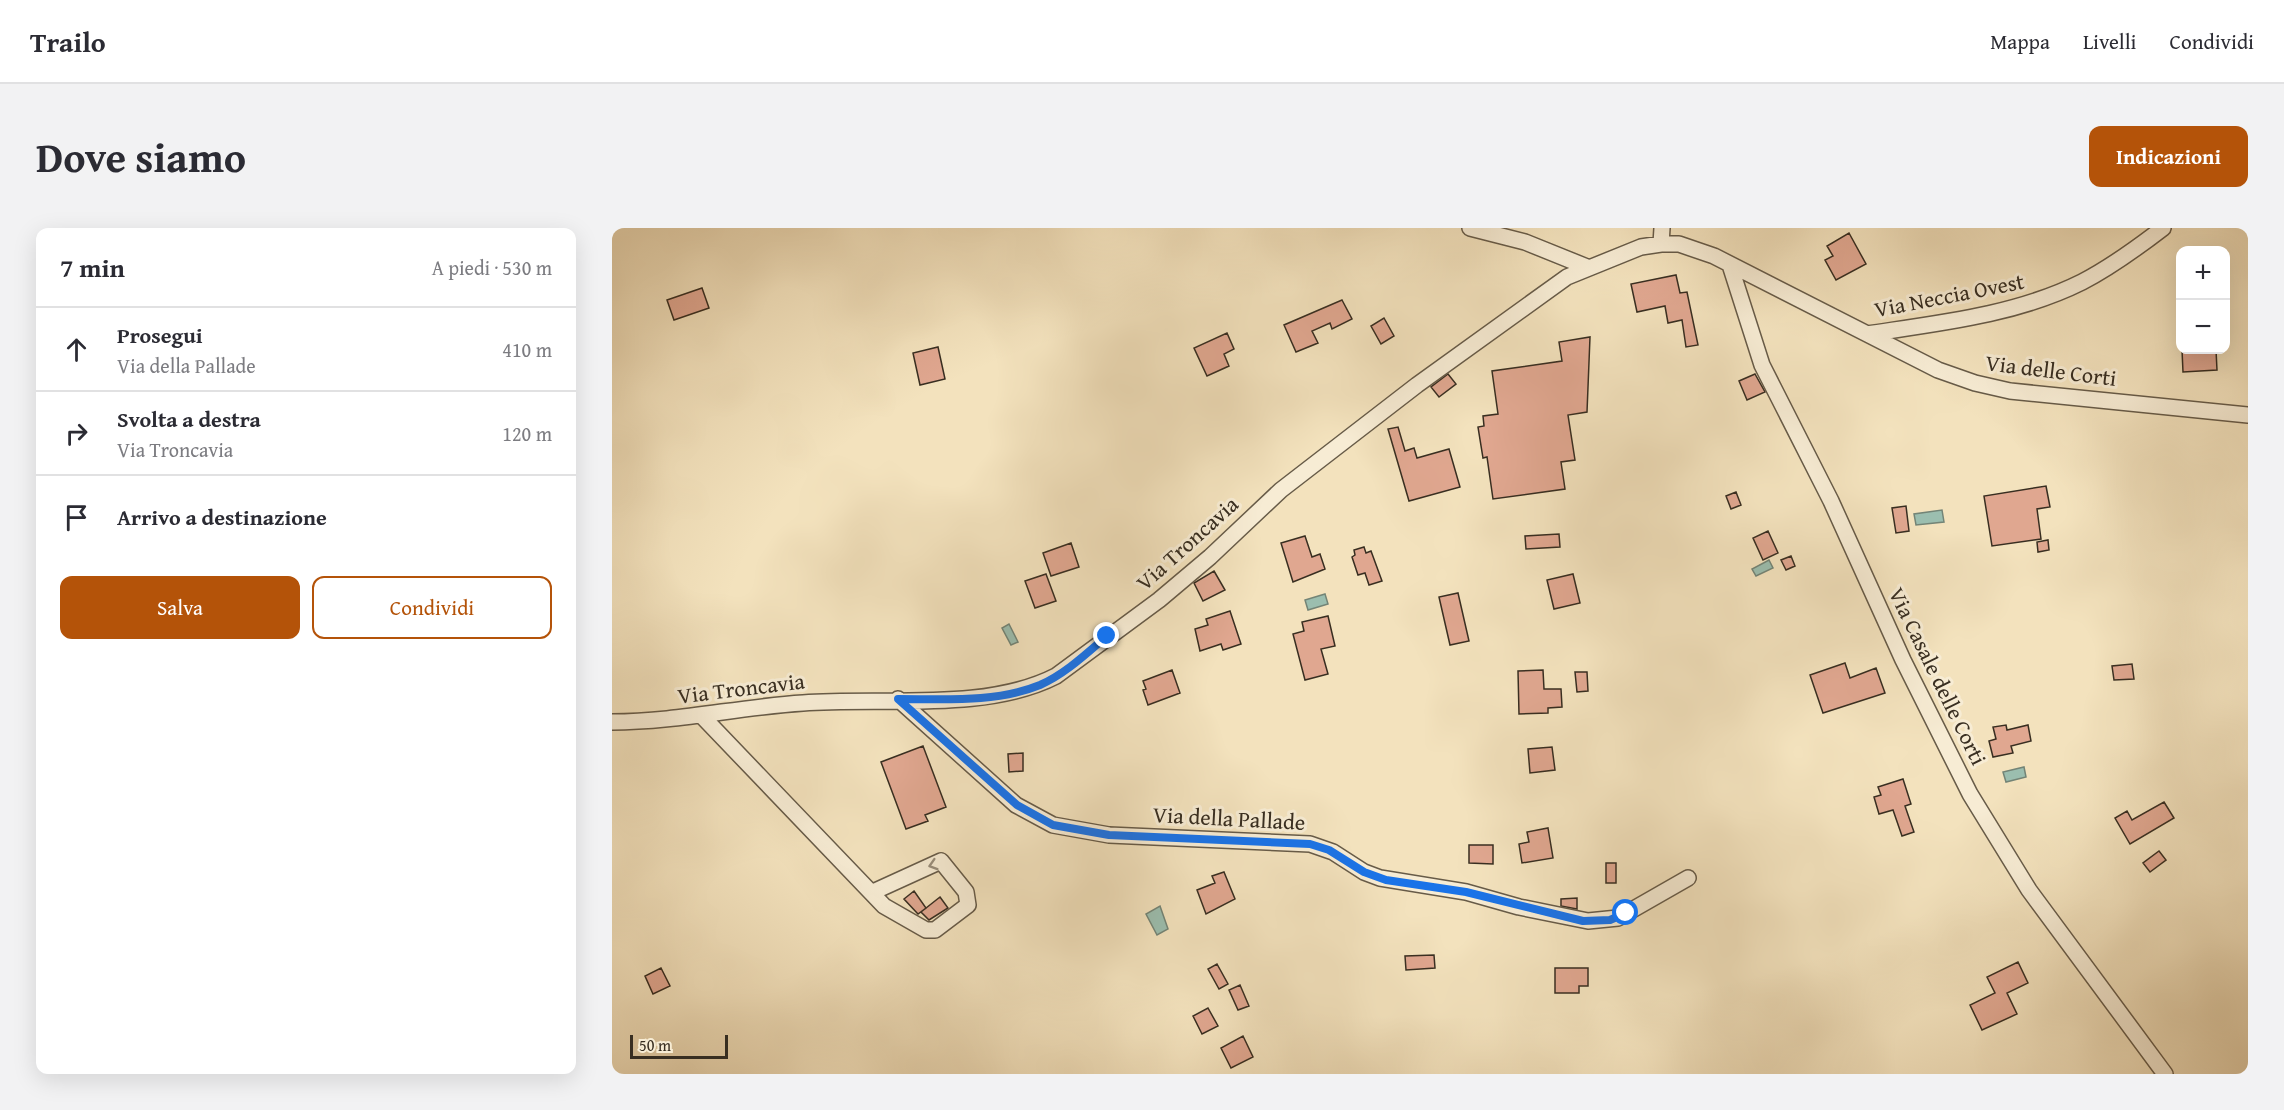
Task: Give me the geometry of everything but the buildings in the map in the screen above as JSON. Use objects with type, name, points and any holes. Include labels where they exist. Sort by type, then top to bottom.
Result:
[{"type":"street","points":[[1470,228],[1525,242],[1587,267]]},
{"type":"street","points":[[1661,244],[1662,228]]},
{"type":"street","name":"Via Neccia Ovest","points":[[1867,334],[1986,314],[2039,300],[2092,277],[2163,228]]},
{"type":"street","name":"Via Troncavia","points":[[612,722],[701,715],[795,703],[978,698],[1022,690],[1056,676],[1159,600],[1210,557],[1281,490],[1461,353],[1567,277],[1641,247],[1661,244],[1679,244],[1720,258],[1730,265]]},
{"type":"street","name":"Via delle Corti","points":[[1730,265],[1946,373],[2000,389],[2248,415]]},
{"type":"street","name":"Via Casale delle Corti","points":[[1730,265],[1762,365],[1831,501],[1903,660],[1970,794],[2029,890],[2164,1074]]},
{"type":"street","name":"Via della Pallade","points":[[898,699],[1020,807],[1043,821],[1068,830],[1109,835],[1310,844],[1333,852],[1364,872],[1380,878],[1466,892],[1588,921],[1618,918],[1688,878]]},
{"type":"street","points":[[701,715],[890,911],[931,931],[966,909],[969,901],[966,892],[941,861],[873,892]]},
{"type":"shaded area","points":[[1942,510],[1944,522],[1916,525],[1914,514]]},
{"type":"shaded area","points":[[1769,560],[1773,568],[1756,576],[1752,569]]},
{"type":"shaded area","points":[[1325,594],[1328,604],[1308,610],[1305,600]]},
{"type":"shaded area","points":[[1009,624],[1018,642],[1011,645],[1002,628]]},
{"type":"shaded area","points":[[2024,767],[2026,777],[2006,782],[2003,772]]},
{"type":"shaded area","points":[[1160,906],[1168,929],[1157,935],[1146,914]]},
{"type":"route","points":[[1107,636],[1078,661],[1039,685],[978,698],[898,699],[1017,805],[1039,819],[1060,828],[1109,835],[1310,844],[1338,854],[1364,872],[1386,880],[1466,892],[1519,907],[1583,921],[1610,920],[1626,913]]}]
